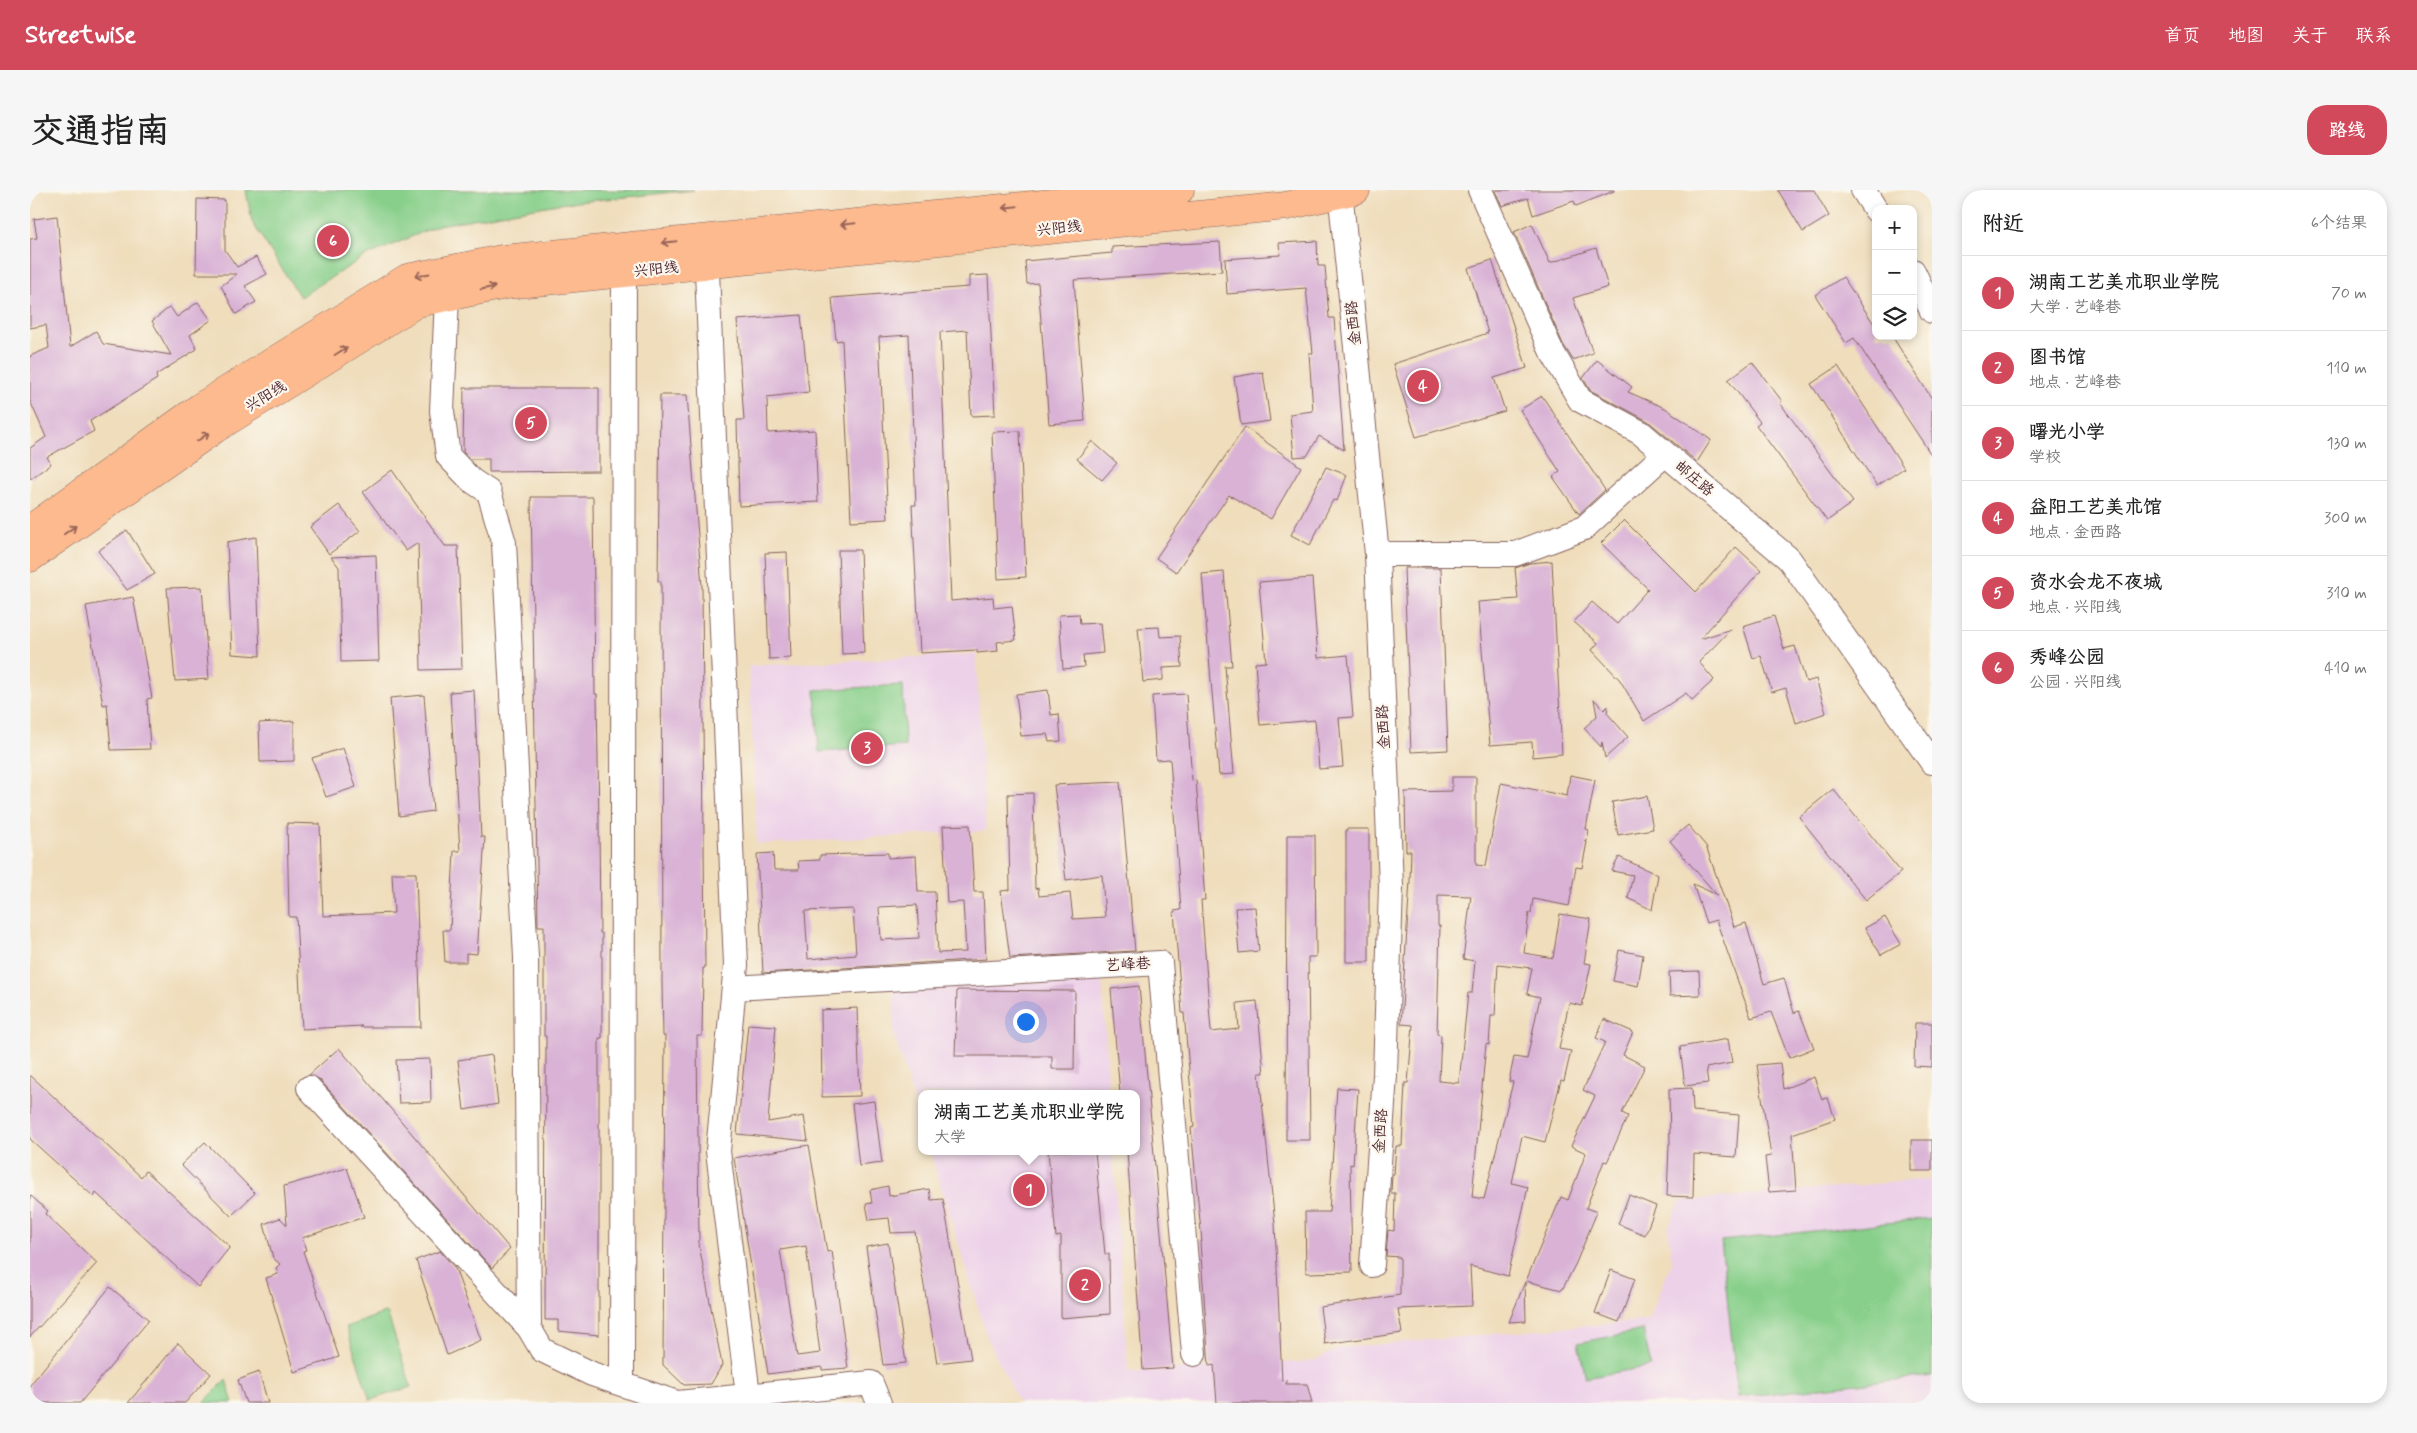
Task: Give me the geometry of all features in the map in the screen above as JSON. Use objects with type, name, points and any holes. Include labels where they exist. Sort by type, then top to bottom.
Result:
[{"type":"highway","name":"兴阳线","points":[[30,528],[200,407],[407,278],[502,259],[1180,190]]},
{"type":"highway","name":"兴阳线","points":[[30,558],[223,424],[417,303],[506,285],[1286,206],[1346,191]]},
{"type":"street","name":"邮庄路","points":[[1480,190],[1551,350],[1580,400],[1642,433],[1789,559],[1932,762]]},
{"type":"street","points":[[1863,190],[1873,205]]},
{"type":"street","name":"金西路","points":[[1346,191],[1377,554],[1391,886],[1385,1075],[1372,1265]]},
{"type":"street","points":[[706,238],[736,965],[718,1151],[748,1395]]},
{"type":"street","points":[[622,1383],[624,246]]},
{"type":"street","points":[[1917,279],[1932,311]]},
{"type":"street","points":[[447,297],[442,411],[448,456],[471,480],[489,492],[504,543],[526,958],[529,1328]]},
{"type":"street","points":[[1377,554],[1514,554],[1584,528],[1666,454]]},
{"type":"street","name":"艺峰巷","points":[[734,988],[1160,963],[1194,1354]]},
{"type":"street","points":[[309,1088],[529,1328],[542,1350],[592,1374],[678,1403],[748,1395],[875,1393]]},
{"type":"shaded area","points":[[976,654],[986,831],[757,844],[749,666]]},
{"type":"shaded area","points":[[1102,979],[1109,1090],[918,1090],[918,1113],[894,1034],[894,989]]},
{"type":"shaded area","points":[[931,1155],[1113,1155],[1128,1372],[1313,1361],[1340,1348],[1649,1320],[1672,1261],[1668,1229],[1680,1201],[1932,1179],[1932,1403],[1019,1403],[987,1337]]},
{"type":"green space","points":[[246,190],[694,190],[558,204],[439,225],[364,257],[300,297],[252,222]]},
{"type":"green space","points":[[903,685],[905,746],[819,752],[815,690]]},
{"type":"green space","points":[[1932,1218],[1932,1376],[1738,1397],[1721,1241]]},
{"type":"green space","points":[[387,1312],[411,1387],[370,1400],[346,1327]]},
{"type":"green space","points":[[1643,1330],[1651,1366],[1586,1378],[1578,1343]]},
{"type":"green space","points":[[226,1380],[233,1403],[203,1403]]},
{"type":"building","points":[[1495,190],[1614,191],[1576,206],[1574,201],[1533,215],[1528,198],[1502,206]]},
{"type":"building","points":[[1778,190],[1814,190],[1829,216],[1803,232]]},
{"type":"building","points":[[197,199],[225,200],[225,250],[237,267],[256,257],[267,274],[245,286],[256,302],[236,314],[221,286],[237,274],[196,274]]},
{"type":"building","points":[[57,216],[70,347],[96,331],[103,344],[171,355],[152,321],[170,307],[177,317],[198,302],[211,320],[190,335],[197,349],[156,375],[157,379],[90,421],[94,431],[47,457],[51,464],[30,479],[30,448],[46,437],[30,401],[30,356],[49,348],[46,325],[30,328],[30,239],[37,238],[34,219]]},
{"type":"building","points":[[1532,224],[1550,263],[1596,248],[1608,287],[1573,298],[1593,353],[1573,360],[1563,344],[1514,232]]},
{"type":"building","points":[[1317,241],[1318,266],[1325,266],[1329,318],[1334,318],[1344,450],[1319,436],[1307,456],[1294,457],[1290,414],[1313,411],[1309,353],[1313,353],[1306,288],[1227,294],[1225,259],[1280,255],[1279,243]]},
{"type":"building","points":[[1220,242],[1222,271],[1074,280],[1085,421],[1049,424],[1038,283],[1027,284],[1025,261],[1112,253],[1112,247]]},
{"type":"building","points":[[1492,260],[1527,368],[1494,378],[1505,411],[1416,437],[1393,364],[1488,333],[1468,268]]},
{"type":"building","points":[[988,275],[995,415],[971,416],[967,330],[940,332],[951,601],[993,597],[994,608],[1012,606],[1016,640],[997,642],[998,651],[977,653],[977,650],[920,653],[912,505],[916,505],[909,335],[879,337],[888,519],[851,521],[842,340],[836,341],[832,298],[969,287],[969,276]]},
{"type":"building","points":[[1843,277],[1872,321],[1872,340],[1895,340],[1932,399],[1932,456],[1854,338],[1846,343],[1815,295]]},
{"type":"building","points":[[801,315],[809,392],[767,397],[768,433],[815,430],[818,502],[739,506],[737,420],[744,420],[737,320]]},
{"type":"building","points":[[1597,360],[1632,387],[1628,392],[1665,408],[1711,440],[1697,462],[1648,421],[1590,390],[1583,378]]},
{"type":"building","points":[[1752,362],[1782,401],[1780,403],[1853,502],[1827,521],[1756,425],[1760,422],[1728,380]]},
{"type":"building","points":[[1838,366],[1904,468],[1877,486],[1811,384]]},
{"type":"building","points":[[1263,372],[1270,421],[1241,425],[1234,377]]},
{"type":"building","points":[[464,388],[599,388],[599,471],[489,472],[489,459],[470,459],[463,452]]},
{"type":"building","points":[[660,395],[687,395],[702,587],[705,968],[703,968],[702,1036],[697,1036],[699,1245],[722,1365],[711,1384],[684,1385],[663,1365],[665,1036],[663,1036],[662,983],[661,581],[658,581]]},
{"type":"building","points":[[1542,396],[1605,490],[1579,514],[1553,477],[1560,472],[1520,410]]},
{"type":"building","points":[[1245,427],[1301,467],[1271,519],[1229,495],[1176,572],[1156,558]]},
{"type":"building","points":[[1020,431],[1026,577],[998,579],[992,432]]},
{"type":"building","points":[[1092,441],[1117,463],[1102,480],[1077,459]]},
{"type":"building","points":[[1326,467],[1347,475],[1337,501],[1333,500],[1310,545],[1291,535]]},
{"type":"building","points":[[392,470],[445,546],[458,546],[462,669],[421,670],[418,543],[406,551],[363,492]]},
{"type":"building","points":[[531,497],[593,497],[595,694],[597,694],[600,933],[602,933],[602,1038],[599,1038],[599,1335],[558,1331],[558,1320],[545,1320],[546,1036],[544,1036],[544,926],[538,926]]},
{"type":"building","points":[[339,505],[360,531],[329,554],[310,527]]},
{"type":"building","points":[[1624,520],[1696,592],[1736,547],[1761,570],[1700,639],[1731,629],[1699,662],[1714,680],[1692,700],[1686,693],[1644,721],[1620,680],[1592,650],[1598,643],[1574,622],[1592,602],[1617,624],[1648,589],[1601,543]]},
{"type":"building","points":[[127,530],[155,574],[127,590],[98,551]]},
{"type":"building","points":[[256,537],[260,656],[232,654],[227,542]]},
{"type":"building","points":[[838,550],[860,550],[864,653],[842,654]]},
{"type":"building","points":[[787,552],[791,658],[769,659],[765,553]]},
{"type":"building","points":[[376,555],[379,661],[341,662],[339,567],[331,557]]},
{"type":"building","points":[[1552,561],[1562,754],[1533,757],[1532,742],[1490,745],[1478,602],[1518,599],[1515,568],[1530,563]]},
{"type":"building","points":[[1404,568],[1441,568],[1448,750],[1411,752]]},
{"type":"building","points":[[1224,572],[1232,666],[1225,666],[1234,774],[1219,775],[1202,574]]},
{"type":"building","points":[[1312,578],[1318,658],[1348,655],[1353,717],[1339,718],[1343,767],[1319,769],[1315,720],[1260,725],[1255,663],[1266,662],[1259,582]]},
{"type":"building","points":[[202,587],[209,679],[175,681],[167,588]]},
{"type":"building","points":[[133,597],[152,698],[147,699],[150,749],[111,750],[107,704],[103,705],[86,606]]},
{"type":"building","points":[[1079,614],[1080,624],[1100,623],[1103,653],[1083,655],[1084,667],[1063,669],[1059,615]]},
{"type":"building","points":[[1774,616],[1784,649],[1795,646],[1806,682],[1816,679],[1826,713],[1796,723],[1786,688],[1772,692],[1761,656],[1753,658],[1743,626]]},
{"type":"building","points":[[1159,627],[1160,637],[1180,636],[1182,667],[1163,668],[1163,680],[1143,682],[1138,628]]},
{"type":"building","points":[[474,690],[481,837],[485,837],[477,954],[466,953],[466,962],[445,962],[443,930],[450,930],[454,851],[460,851],[450,692]]},
{"type":"building","points":[[1048,690],[1051,715],[1059,714],[1061,741],[1049,742],[1047,734],[1021,736],[1016,694]]},
{"type":"building","points":[[1186,694],[1192,781],[1196,780],[1205,900],[1201,900],[1211,1032],[1239,1029],[1237,1003],[1257,1001],[1264,1073],[1259,1073],[1275,1224],[1282,1381],[1286,1380],[1286,1384],[1307,1384],[1312,1403],[1217,1403],[1214,1365],[1209,1366],[1200,1242],[1202,1242],[1191,1128],[1194,1127],[1174,911],[1181,910],[1170,759],[1156,760],[1152,696]]},
{"type":"building","points":[[424,695],[433,811],[399,816],[390,698]]},
{"type":"building","points":[[1594,699],[1604,710],[1608,706],[1607,713],[1628,737],[1605,758],[1602,742],[1601,747],[1584,728],[1597,716]]},
{"type":"building","points":[[294,721],[294,761],[260,762],[259,723]]},
{"type":"building","points":[[343,748],[356,787],[326,797],[312,758]]},
{"type":"building","points":[[1570,775],[1595,780],[1586,829],[1589,830],[1587,841],[1584,841],[1587,842],[1582,868],[1576,867],[1569,906],[1533,899],[1531,913],[1529,912],[1524,953],[1553,958],[1560,914],[1591,919],[1584,963],[1591,964],[1582,1006],[1569,1003],[1559,1049],[1571,1051],[1564,1081],[1561,1080],[1545,1142],[1522,1136],[1512,1183],[1528,1187],[1508,1276],[1470,1266],[1472,1306],[1398,1309],[1402,1333],[1325,1344],[1320,1307],[1400,1295],[1400,1257],[1386,1256],[1388,1230],[1394,1231],[1395,1193],[1391,1193],[1392,1174],[1394,1174],[1396,1146],[1402,1146],[1405,1083],[1408,1083],[1413,1025],[1401,1024],[1411,851],[1406,851],[1405,792],[1452,791],[1452,777],[1476,777],[1476,865],[1486,866],[1501,783],[1567,796]],"holes":[[[1438,895],[1471,896],[1463,959],[1475,961],[1472,993],[1468,993],[1459,1083],[1439,1081],[1441,1035],[1437,1034],[1440,926],[1438,926]],[[1498,964],[1532,968],[1527,994],[1540,997],[1527,1059],[1514,1057],[1509,1081],[1513,1082],[1484,1199],[1472,1197],[1486,1044],[1489,1045],[1491,1016],[1495,1016]]]},
{"type":"building","points":[[1120,782],[1135,951],[1010,958],[1001,891],[1010,890],[1008,794],[1033,793],[1035,889],[1038,888],[1039,896],[1070,893],[1073,919],[1105,917],[1102,875],[1066,880],[1054,785]]},
{"type":"building","points":[[1833,789],[1901,872],[1866,900],[1799,817]]},
{"type":"building","points":[[1647,796],[1653,829],[1618,835],[1612,802]]},
{"type":"building","points":[[287,823],[320,824],[323,916],[394,913],[392,873],[416,873],[421,1027],[360,1027],[362,1026],[302,1029],[296,917],[289,917]]},
{"type":"building","points":[[970,825],[974,892],[983,892],[986,959],[763,973],[757,854],[773,853],[774,870],[799,870],[798,861],[820,860],[820,855],[888,853],[888,858],[916,856],[918,892],[935,892],[938,953],[966,952],[963,902],[947,903],[943,826]],"holes":[[[917,905],[919,938],[881,940],[879,907]],[[853,909],[856,955],[808,959],[805,911]]]},
{"type":"building","points":[[1688,825],[1706,846],[1734,927],[1746,923],[1764,984],[1784,978],[1794,1013],[1799,1011],[1814,1048],[1789,1058],[1771,1012],[1751,1018],[1716,920],[1706,923],[1693,884],[1717,895],[1670,841]]},
{"type":"building","points":[[1346,829],[1369,829],[1369,962],[1346,962]]},
{"type":"building","points":[[1287,835],[1315,835],[1316,957],[1308,957],[1310,1140],[1286,1140]]},
{"type":"building","points":[[1619,857],[1658,875],[1652,910],[1628,898],[1633,875],[1612,871]]},
{"type":"building","points":[[1255,907],[1259,951],[1239,953],[1235,908]]},
{"type":"building","points":[[1885,917],[1901,944],[1881,955],[1865,928]]},
{"type":"building","points":[[1619,950],[1643,955],[1638,986],[1613,981]]},
{"type":"building","points":[[1699,971],[1700,995],[1670,996],[1669,972]]},
{"type":"building","points":[[1139,986],[1173,1368],[1143,1370],[1127,1155],[1140,1155],[1140,1090],[1120,1090],[1111,989]]},
{"type":"building","points":[[957,990],[1075,991],[1074,1069],[1052,1069],[1052,1056],[955,1056]]},
{"type":"building","points":[[857,1008],[860,1096],[822,1097],[821,1010]]},
{"type":"building","points":[[1604,1019],[1633,1032],[1623,1055],[1645,1066],[1622,1113],[1628,1116],[1607,1162],[1604,1161],[1586,1208],[1597,1212],[1576,1263],[1562,1290],[1526,1281],[1561,1197],[1568,1200],[1586,1153],[1571,1146],[1595,1096],[1583,1090],[1605,1042],[1596,1038]]},
{"type":"building","points":[[1915,1023],[1932,1023],[1932,1067],[1914,1066]]},
{"type":"building","points":[[748,1024],[776,1026],[768,1122],[804,1116],[808,1141],[737,1134]]},
{"type":"building","points":[[1728,1039],[1732,1063],[1706,1068],[1708,1083],[1685,1086],[1680,1047]]},
{"type":"building","points":[[339,1048],[510,1249],[492,1268],[319,1079],[309,1075]]},
{"type":"building","points":[[492,1055],[498,1104],[464,1110],[458,1060]]},
{"type":"building","points":[[430,1059],[431,1102],[399,1103],[396,1060]]},
{"type":"building","points":[[1780,1063],[1783,1089],[1814,1077],[1822,1099],[1828,1098],[1835,1119],[1792,1134],[1796,1190],[1769,1192],[1765,1157],[1771,1156],[1757,1065]]},
{"type":"building","points":[[30,1075],[141,1177],[146,1171],[230,1247],[198,1287],[96,1193],[94,1197],[30,1139]]},
{"type":"building","points":[[1337,1088],[1358,1089],[1353,1165],[1350,1164],[1352,1272],[1306,1273],[1305,1212],[1329,1212]]},
{"type":"building","points":[[1692,1088],[1693,1111],[1739,1115],[1736,1157],[1694,1154],[1693,1197],[1667,1196],[1670,1144],[1669,1089]]},
{"type":"building","points":[[874,1101],[882,1163],[859,1166],[852,1104]]},
{"type":"building","points":[[1911,1140],[1932,1140],[1932,1171],[1911,1171]]},
{"type":"building","points":[[205,1142],[255,1193],[231,1216],[181,1165]]},
{"type":"building","points":[[809,1145],[827,1252],[832,1251],[848,1368],[822,1370],[822,1367],[768,1374],[734,1158]],"holes":[[[806,1246],[820,1353],[797,1356],[780,1250]]]},
{"type":"building","points":[[1048,1155],[1095,1155],[1105,1254],[1109,1254],[1110,1314],[1061,1318],[1061,1236],[1056,1237]]},
{"type":"building","points":[[347,1168],[364,1217],[302,1238],[306,1250],[303,1251],[339,1357],[294,1372],[266,1278],[278,1274],[276,1268],[280,1264],[273,1258],[264,1224],[280,1218],[287,1225],[284,1186]]},
{"type":"building","points":[[888,1186],[889,1196],[929,1189],[931,1200],[943,1199],[971,1359],[937,1363],[915,1232],[891,1233],[889,1218],[869,1220],[866,1204],[872,1203],[870,1190]]},
{"type":"building","points":[[30,1195],[48,1211],[45,1214],[97,1263],[30,1337]]},
{"type":"building","points":[[1629,1195],[1656,1206],[1645,1235],[1618,1224]]},
{"type":"building","points":[[888,1243],[906,1363],[883,1365],[866,1247]]},
{"type":"building","points":[[440,1251],[455,1268],[481,1340],[447,1355],[416,1260]]},
{"type":"building","points":[[1611,1270],[1635,1279],[1619,1322],[1595,1313]]},
{"type":"building","points":[[1525,1282],[1526,1321],[1509,1322]]},
{"type":"building","points":[[110,1287],[149,1320],[80,1403],[30,1403],[30,1385]]},
{"type":"building","points":[[178,1343],[211,1374],[185,1403],[128,1403]]},
{"type":"building","points":[[259,1372],[268,1403],[246,1403],[238,1380]]},
{"type":"place","name":"秀峰公园","points":[[333,241]]},
{"type":"place","name":"益阳工艺美术馆","points":[[1423,386]]},
{"type":"place","name":"资水会龙不夜城","points":[[531,423]]},
{"type":"place","name":"曙光小学","points":[[867,748]]},
{"type":"place","name":"湖南工艺美术职业学院","points":[[1029,1190]]},
{"type":"place","name":"图书馆","points":[[1085,1285]]}]
